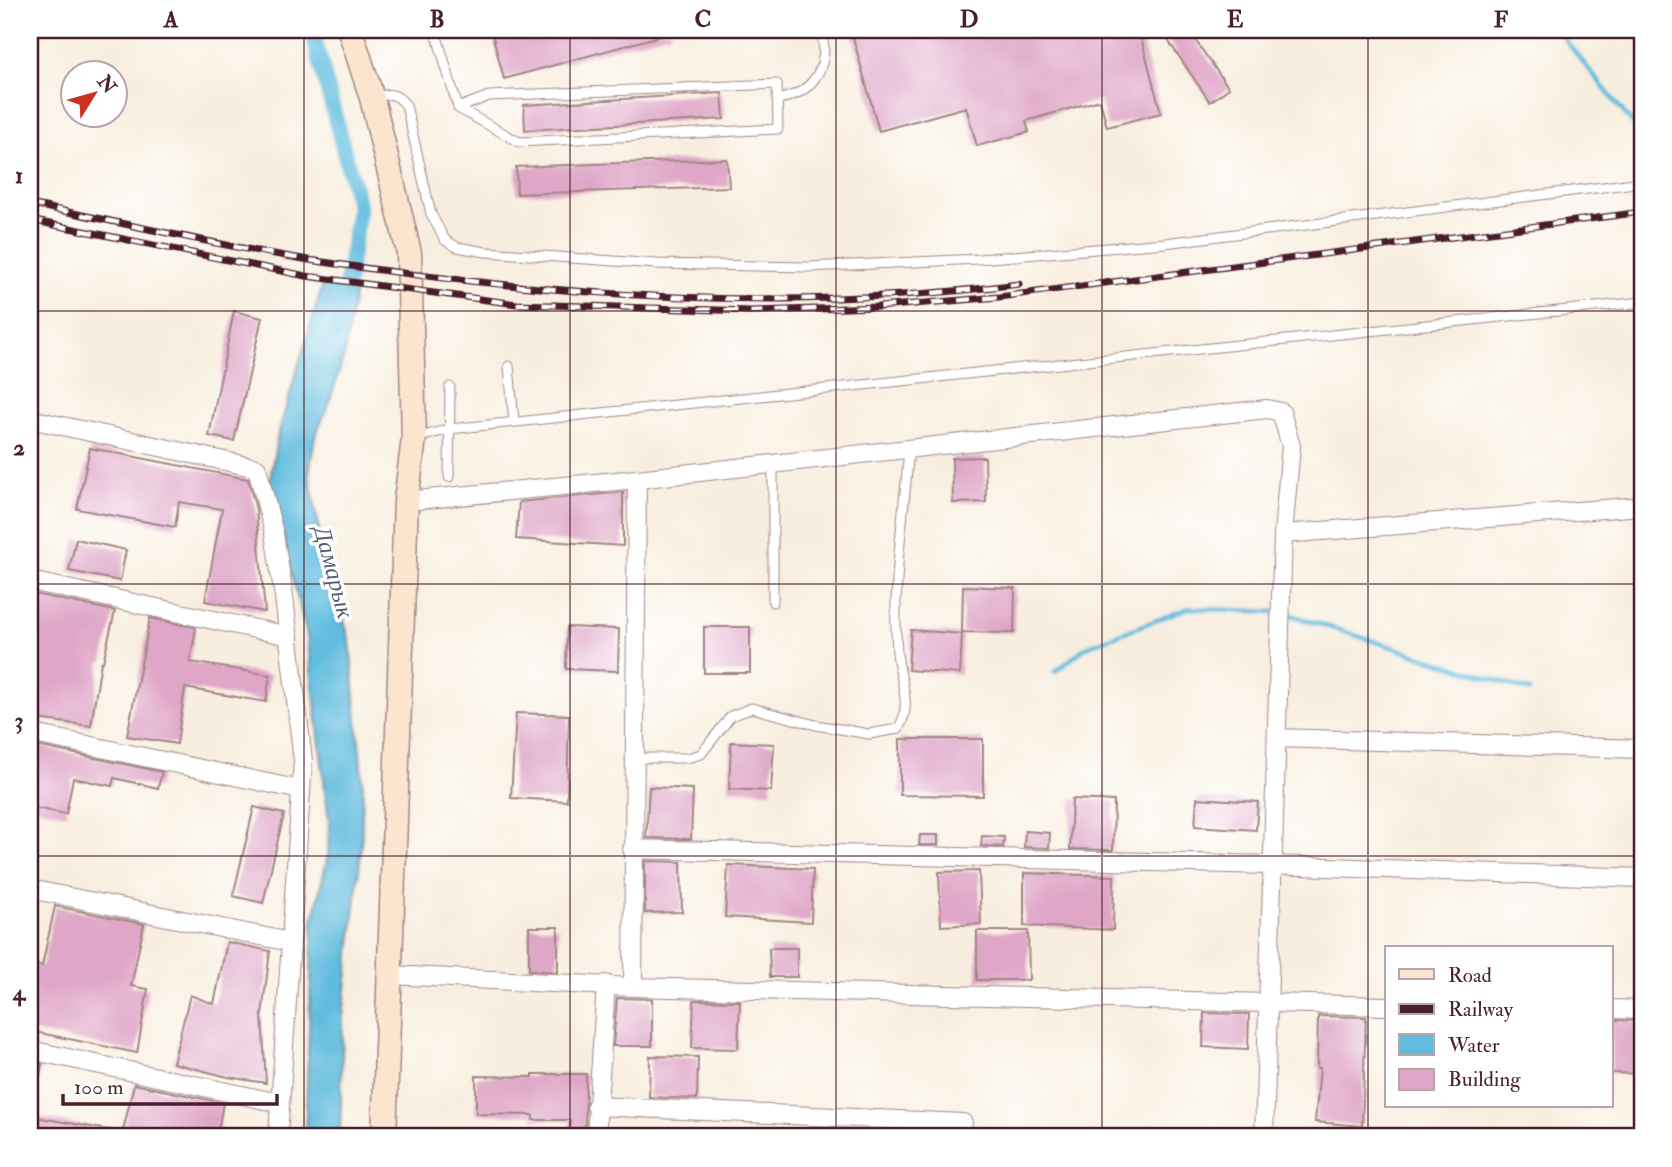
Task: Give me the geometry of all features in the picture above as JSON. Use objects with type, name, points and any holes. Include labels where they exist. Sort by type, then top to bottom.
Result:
[{"type":"main road","points":[[350,30],[372,99],[409,253],[414,438],[406,501],[384,1137]]},
{"type":"street","points":[[406,501],[637,479],[909,446],[1281,412],[1291,446],[1283,534],[1264,1137]]},
{"type":"street","points":[[30,419],[257,468],[274,533],[303,761],[278,1137]]},
{"type":"street","points":[[632,987],[637,479]]},
{"type":"street","points":[[1283,534],[1642,506]]},
{"type":"street","points":[[30,581],[289,636]]},
{"type":"street","points":[[30,733],[301,790]]},
{"type":"street","points":[[1277,738],[1642,749]]},
{"type":"street","points":[[632,849],[1271,864],[1642,878]]},
{"type":"street","points":[[30,889],[290,942]]},
{"type":"street","points":[[390,975],[632,987],[1385,1006]]},
{"type":"street","points":[[596,1137],[606,984]]},
{"type":"street","points":[[1612,1009],[1642,1010]]},
{"type":"street","points":[[30,1050],[279,1103]]},
{"type":"street","points":[[596,1106],[963,1123]]},
{"type":"lane","points":[[445,30],[436,33],[458,108],[519,142],[778,129],[777,84],[489,96],[458,108]]},
{"type":"lane","points":[[778,99],[796,97],[817,75],[825,59],[826,46],[820,30]]},
{"type":"lane","points":[[372,99],[389,93],[398,95],[406,105],[431,214],[445,240],[457,247],[486,252],[657,264],[808,267],[979,259],[1165,243],[1642,182]]},
{"type":"lane","points":[[414,438],[450,429],[1642,302]]},
{"type":"lane","points":[[509,366],[514,422]]},
{"type":"lane","points":[[449,477],[450,387]]},
{"type":"lane","points":[[633,758],[687,758],[701,754],[731,716],[752,708],[869,734],[898,729],[906,717],[895,632],[909,446]]},
{"type":"lane","points":[[773,464],[773,602]]},
{"type":"water","points":[[323,283],[355,290],[344,356],[330,401],[315,436],[309,473],[320,535],[350,642],[363,786],[361,851],[343,1017],[340,1137],[305,1137],[313,921],[328,855],[329,822],[307,635],[269,484],[277,438]]},
{"type":"building","points":[[491,30],[671,30],[671,33],[504,79]]},
{"type":"building","points":[[851,30],[1139,30],[1161,113],[1107,127],[1100,100],[1026,121],[1029,132],[977,146],[966,107],[879,131]]},
{"type":"building","points":[[1161,30],[1188,30],[1229,88],[1210,102]]},
{"type":"building","points":[[722,93],[724,119],[525,130],[524,105]]},
{"type":"building","points":[[727,159],[729,187],[517,194],[516,167]]},
{"type":"building","points":[[234,311],[262,318],[234,441],[209,436]]},
{"type":"building","points":[[90,448],[248,479],[256,509],[265,612],[205,601],[222,509],[179,502],[175,527],[77,509]]},
{"type":"building","points":[[985,457],[986,502],[953,503],[952,458]]},
{"type":"building","points":[[623,492],[623,546],[516,539],[519,502]]},
{"type":"building","points":[[76,539],[126,550],[120,581],[69,571]]},
{"type":"building","points":[[963,586],[1015,588],[1014,633],[962,632]]},
{"type":"building","points":[[30,593],[115,611],[101,662],[91,726],[30,718]]},
{"type":"building","points":[[150,618],[196,628],[190,662],[270,675],[266,702],[185,688],[177,744],[127,736]]},
{"type":"building","points":[[567,627],[619,629],[618,671],[566,669]]},
{"type":"building","points":[[704,627],[750,627],[750,673],[704,673]]},
{"type":"building","points":[[911,630],[962,634],[960,674],[908,670]]},
{"type":"building","points":[[516,713],[569,715],[567,801],[511,798]]},
{"type":"building","points":[[900,739],[983,739],[983,796],[900,795]]},
{"type":"building","points":[[731,742],[774,744],[771,791],[729,789]]},
{"type":"building","points":[[32,745],[162,772],[158,788],[114,778],[112,786],[73,778],[66,814],[30,807]]},
{"type":"building","points":[[649,787],[693,789],[691,839],[646,838]]},
{"type":"building","points":[[1197,798],[1258,802],[1256,830],[1195,826]]},
{"type":"building","points":[[1072,799],[1114,801],[1113,850],[1070,849]]},
{"type":"building","points":[[254,807],[284,814],[263,903],[233,896]]},
{"type":"building","points":[[1025,831],[1050,833],[1049,848],[1024,847]]},
{"type":"building","points":[[920,835],[938,835],[938,845],[919,845]]},
{"type":"building","points":[[982,836],[1004,837],[1003,847],[981,846]]},
{"type":"building","points":[[645,861],[681,862],[682,912],[645,913]]},
{"type":"building","points":[[728,865],[813,869],[811,922],[725,917]]},
{"type":"building","points":[[979,871],[981,924],[941,926],[939,872]]},
{"type":"building","points":[[1024,873],[1114,876],[1113,930],[1024,926]]},
{"type":"building","points":[[55,906],[144,924],[131,986],[148,989],[137,1053],[30,1031],[30,963],[42,966]]},
{"type":"building","points":[[529,927],[558,927],[558,972],[529,970]]},
{"type":"building","points":[[977,931],[1028,931],[1029,980],[977,980]]},
{"type":"building","points":[[227,942],[270,951],[262,1015],[266,1083],[228,1077],[173,1063],[190,995],[214,1004]]},
{"type":"building","points":[[769,948],[797,948],[797,977],[770,977]]},
{"type":"building","points":[[617,998],[652,999],[652,1046],[613,1046]]},
{"type":"building","points":[[694,1000],[740,1001],[738,1049],[692,1048]]},
{"type":"building","points":[[1204,1013],[1249,1014],[1248,1049],[1203,1047]]},
{"type":"building","points":[[1318,1016],[1366,1017],[1362,1126],[1315,1122],[1320,1068],[1317,1068]]},
{"type":"building","points":[[1612,1020],[1642,1021],[1642,1074],[1612,1073]]},
{"type":"building","points":[[650,1056],[698,1057],[697,1099],[649,1097]]},
{"type":"building","points":[[30,1062],[42,1064],[35,1099],[30,1099]]},
{"type":"building","points":[[533,1074],[586,1074],[585,1137],[570,1137],[570,1120],[533,1120],[533,1115],[476,1114],[476,1076],[533,1077]]},
{"type":"building","points":[[134,1084],[223,1103],[217,1137],[122,1135]]},
{"type":"building","points":[[30,1116],[114,1131],[113,1137],[30,1137]]},
{"type":"waterway","name":"Дамарык","points":[[312,30],[359,208],[343,307]]},
{"type":"waterway","points":[[1557,30],[1642,135]]},
{"type":"waterway","points":[[1055,672],[1086,647],[1188,608],[1276,612]]},
{"type":"waterway","points":[[1285,613],[1530,691]]},
{"type":"railway","points":[[30,204],[309,260],[485,283],[574,291],[753,299],[842,298],[1019,284]]},
{"type":"railway","points":[[30,220],[306,276],[517,304],[751,311],[878,307],[999,297],[1642,212]]}]
